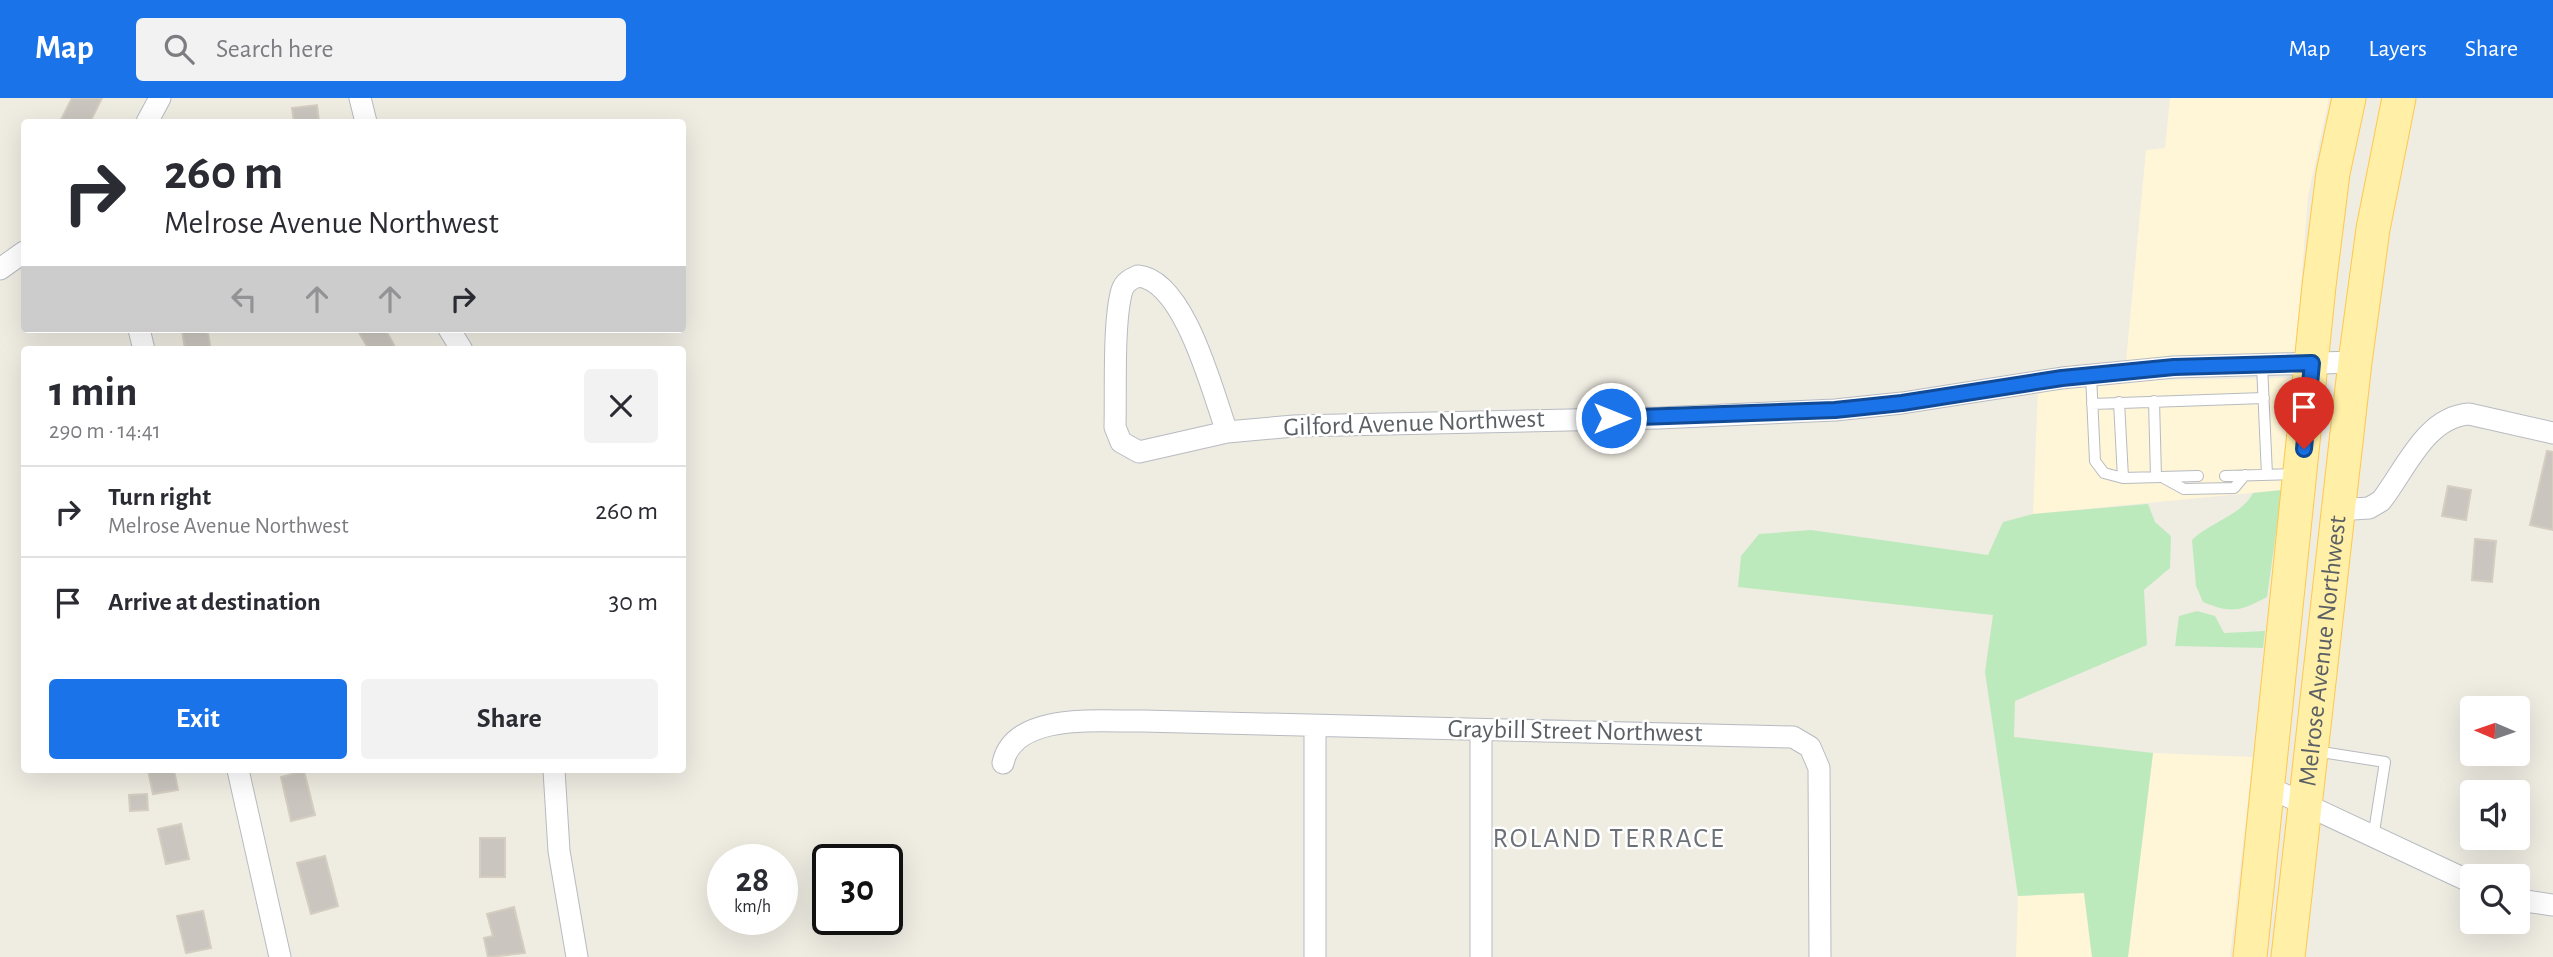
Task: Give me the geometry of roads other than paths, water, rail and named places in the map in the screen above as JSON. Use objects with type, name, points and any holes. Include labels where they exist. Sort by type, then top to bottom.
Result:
[{"type":"main road","name":"Melrose Avenue Northwest","points":[[2250,957],[2333,173],[2349,98]]},
{"type":"main road","name":"Melrose Avenue Northwest","points":[[2288,957],[2309,750],[2355,362],[2373,229],[2399,98]]},
{"type":"street","points":[[149,119],[160,98]]},
{"type":"street","points":[[360,98],[365,119]]},
{"type":"street","points":[[0,269],[21,254]]},
{"type":"street","name":"Gilford Avenue Northwest","points":[[1227,432],[1186,321],[1155,282],[1138,276],[1129,280],[1123,288],[1120,314],[1115,427],[1121,442],[1139,452],[1227,432],[1294,426],[1659,418],[1835,410],[2091,375],[2174,367],[2355,362]]},
{"type":"street","points":[[2337,510],[2369,508],[2381,501],[2430,434],[2458,415],[2469,414],[2553,433]]},
{"type":"street","name":"Graybill Street Northwest","points":[[1003,763],[1011,744],[1020,736],[1059,723],[1143,722],[1793,737],[1810,747],[1819,768],[1820,957]]},
{"type":"street","points":[[1315,727],[1315,957]]},
{"type":"street","points":[[1481,730],[1481,957]]},
{"type":"street","points":[[239,773],[280,957]]},
{"type":"street","points":[[554,773],[559,851],[577,957]]},
{"type":"street","points":[[2268,787],[2460,877]]},
{"type":"street","points":[[2530,902],[2553,905]]},
{"type":"lane","points":[[2262,365],[2267,475]]},
{"type":"lane","points":[[2091,375],[2095,461],[2104,473],[2123,478],[2198,477]]},
{"type":"lane","points":[[2092,404],[2264,398]]},
{"type":"lane","points":[[2154,401],[2159,477]]},
{"type":"lane","points":[[2119,402],[2123,478]]},
{"type":"lane","points":[[2225,476],[2301,474]]},
{"type":"lane","points":[[2159,477],[2184,489],[2234,488],[2245,475]]},
{"type":"lane","points":[[2309,750],[2385,762],[2373,838]]},
{"type":"district","name":"ROLAND TERRACE","points":[[1609,839]]}]
